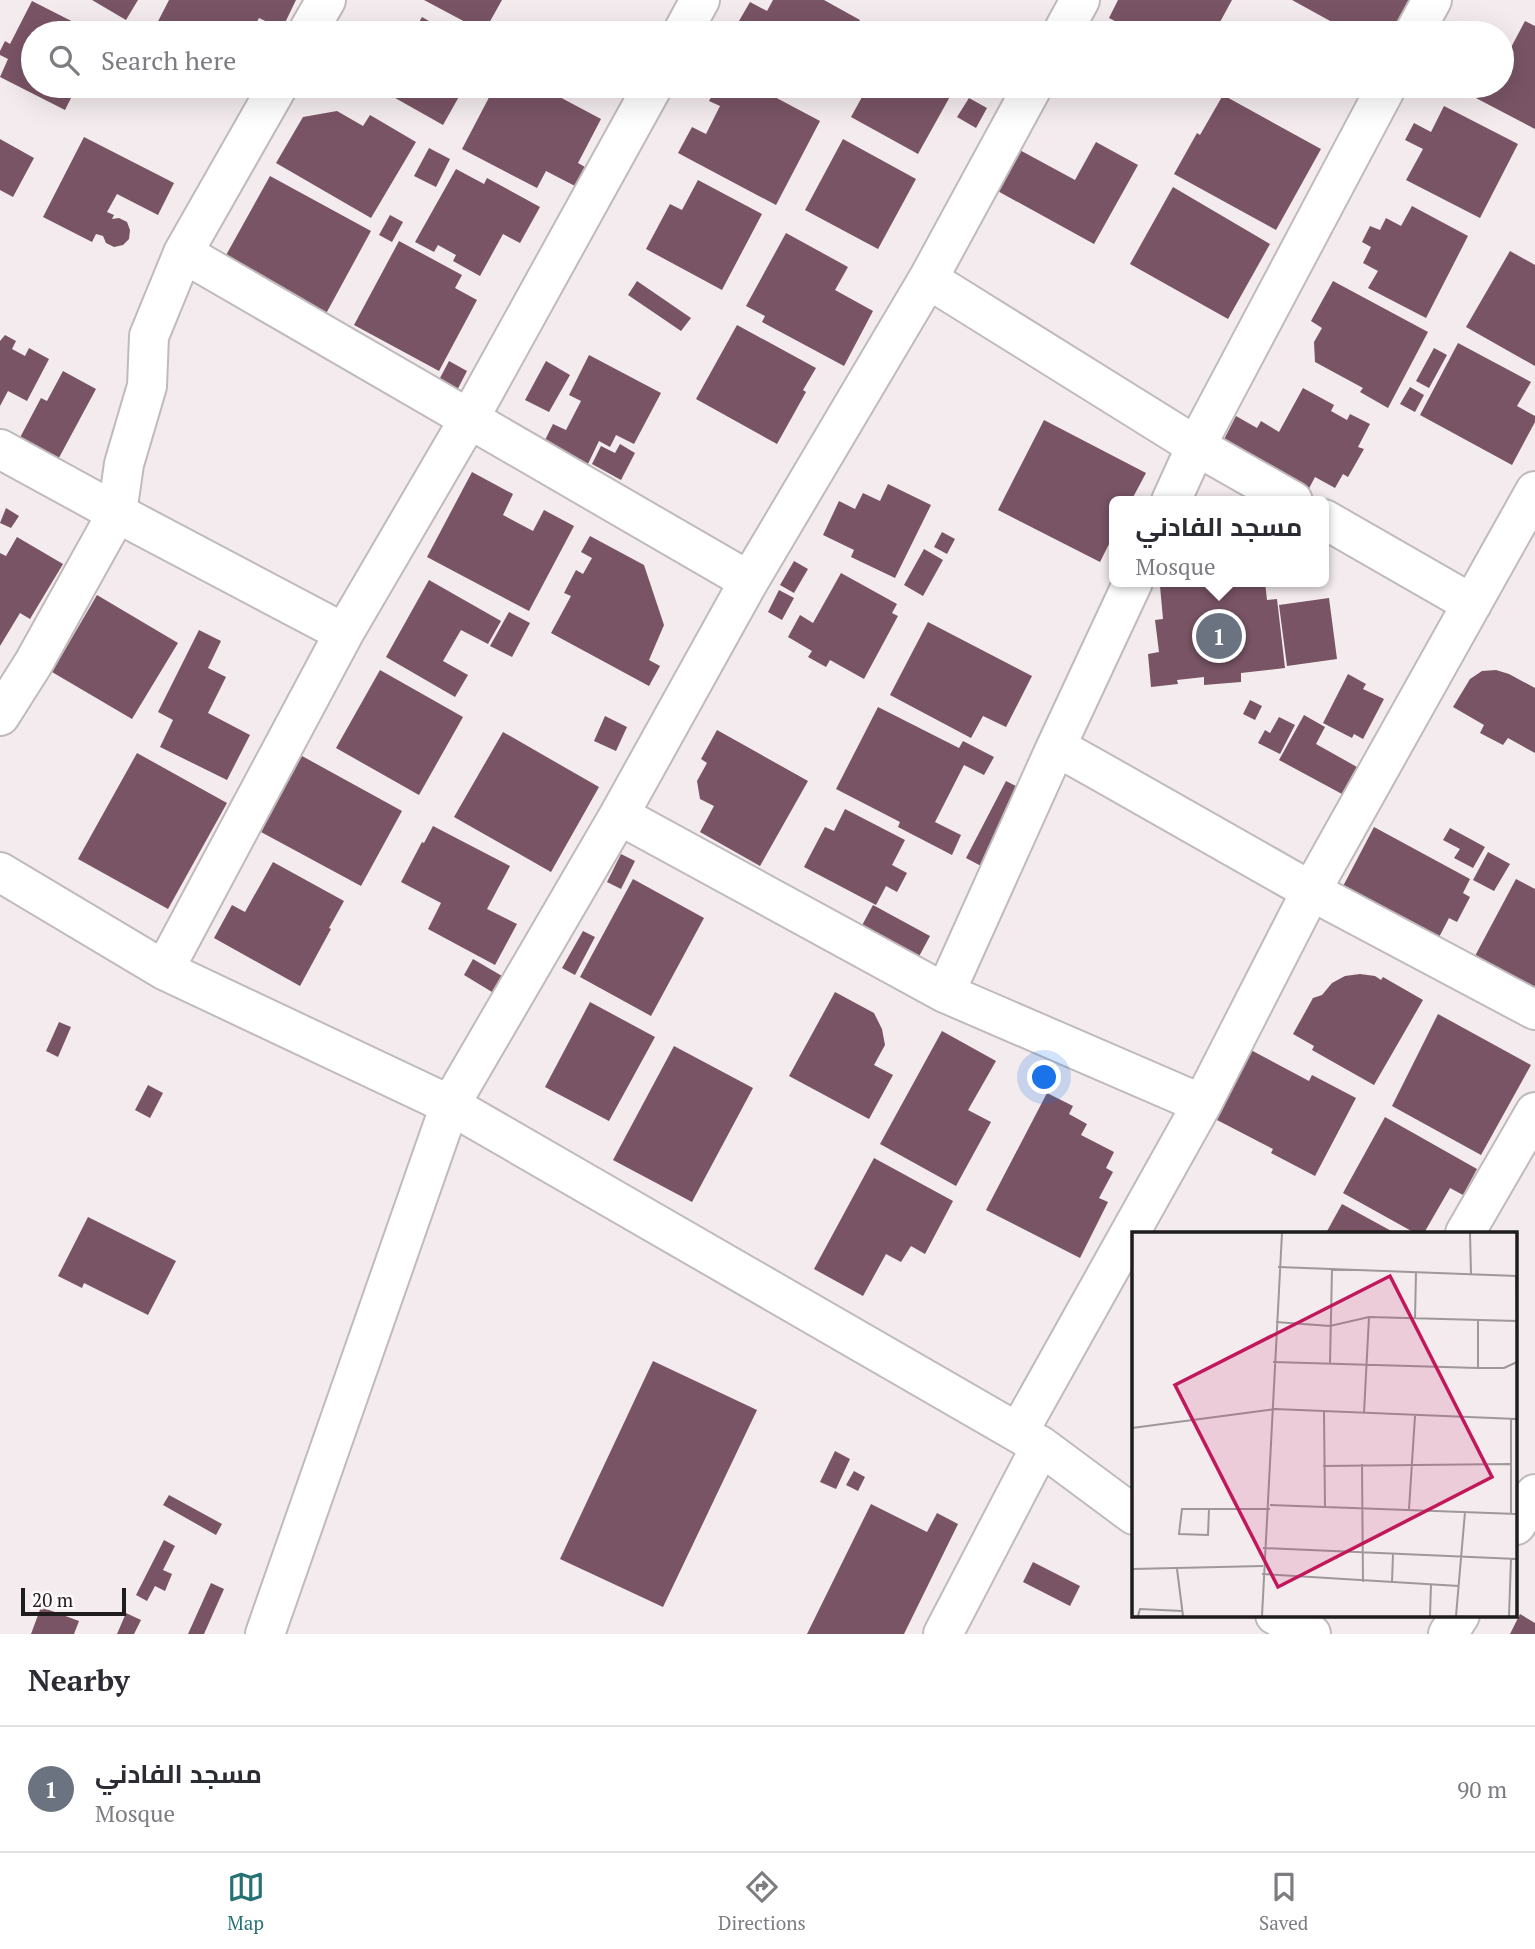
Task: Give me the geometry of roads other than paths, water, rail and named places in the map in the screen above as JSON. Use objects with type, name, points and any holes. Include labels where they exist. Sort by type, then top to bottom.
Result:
[{"type":"street","points":[[314,21],[326,0]]},
{"type":"street","points":[[689,21],[701,0]]},
{"type":"street","points":[[1069,21],[1080,0]]},
{"type":"street","points":[[1421,21],[1432,0]]},
{"type":"street","points":[[0,716],[33,664],[117,513],[124,464],[147,386],[149,336],[183,253],[271,98]]},
{"type":"street","points":[[164,970],[345,633],[469,419],[646,98]]},
{"type":"street","points":[[265,1634],[450,1105],[619,815],[750,582],[928,279],[1026,98]]},
{"type":"street","points":[[1173,496],[1196,446],[1381,98]]},
{"type":"street","points":[[183,253],[750,582]]},
{"type":"street","points":[[928,279],[1196,446],[1284,496]]},
{"type":"street","points":[[0,449],[345,633]]},
{"type":"street","points":[[1136,1232],[1311,891],[1535,491]]},
{"type":"street","points":[[1329,522],[1472,604]]},
{"type":"street","points":[[945,993],[1131,587]]},
{"type":"street","points":[[1055,749],[1062,750],[1311,891],[1535,1010]]},
{"type":"street","points":[[619,815],[945,993],[1202,1104]]},
{"type":"street","points":[[0,872],[164,970],[450,1105],[1030,1440],[1132,1514]]},
{"type":"street","points":[[1466,1232],[1535,1112]]},
{"type":"street","points":[[943,1634],[1030,1440],[1132,1241]]},
{"type":"street","points":[[1518,1522],[1535,1494]]},
{"type":"street","points":[[1277,1616],[1311,1634]]},
{"type":"street","points":[[1448,1634],[1459,1616]]},
{"type":"place","name":"مسجد الفادني","points":[[1219,636]]}]
